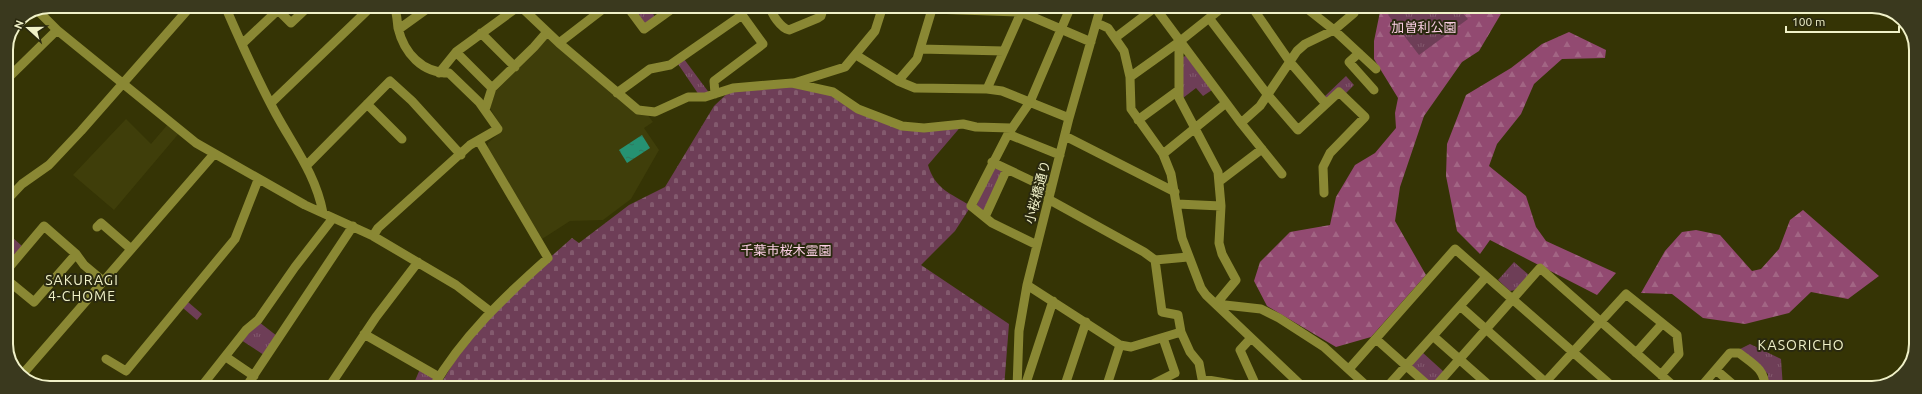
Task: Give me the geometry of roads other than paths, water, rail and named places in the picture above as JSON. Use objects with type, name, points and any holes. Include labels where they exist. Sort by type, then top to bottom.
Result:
[{"type":"street","points":[[13,194],[22,184],[49,165],[185,13]]},
{"type":"street","points":[[228,13],[271,104],[307,165],[319,192],[324,213]]},
{"type":"street","points":[[242,44],[273,13]]},
{"type":"street","points":[[281,13],[291,23],[302,13]]},
{"type":"street","points":[[271,104],[363,13]]},
{"type":"street","points":[[373,236],[378,228],[461,155],[470,145],[498,129],[485,110],[449,73],[439,73],[420,65],[407,52],[398,29],[395,13]]},
{"type":"street","points":[[398,29],[421,13]]},
{"type":"street","points":[[439,73],[456,52],[510,13]]},
{"type":"street","points":[[527,13],[559,43],[638,110],[655,112],[688,98],[705,97],[733,88],[792,83],[845,67],[875,31],[881,13]]},
{"type":"street","points":[[559,43],[598,13]]},
{"type":"street","points":[[632,13],[644,30],[667,13]]},
{"type":"street","points":[[772,13],[783,27],[790,30],[818,18],[822,13]]},
{"type":"street","points":[[898,81],[917,60],[929,13]]},
{"type":"street","points":[[987,89],[1021,13]]},
{"type":"street","points":[[1031,13],[1061,29],[1091,42]]},
{"type":"street","points":[[1037,245],[992,223],[971,206],[992,162],[1010,131],[1030,102],[1068,13]]},
{"type":"street","name":"小桜橋通り","points":[[1021,381],[1019,331],[1027,285],[1060,155],[1099,13]]},
{"type":"street","points":[[1115,38],[1148,13]]},
{"type":"street","points":[[1160,13],[1179,42],[1282,174]]},
{"type":"street","points":[[1130,77],[1179,42],[1215,13]]},
{"type":"street","points":[[1257,13],[1290,62],[1326,104]]},
{"type":"street","points":[[1313,13],[1376,69]]},
{"type":"street","points":[[1241,123],[1260,106],[1297,51],[1305,44],[1334,30],[1354,13]]},
{"type":"street","points":[[41,14],[57,30],[196,143],[258,180],[373,236],[456,285],[490,312]]},
{"type":"street","points":[[617,93],[650,69],[670,65],[742,15],[763,44],[714,81],[714,94]]},
{"type":"street","points":[[1209,18],[1267,94],[1298,130],[1339,92],[1365,118],[1330,154],[1323,167],[1324,193]]},
{"type":"street","points":[[1097,23],[1108,28],[1124,51],[1130,77],[1131,109],[1163,154],[1171,174],[1182,238],[1201,288],[1297,381]]},
{"type":"street","points":[[13,73],[57,30]]},
{"type":"street","points":[[485,110],[492,88],[515,67],[547,32]]},
{"type":"street","points":[[481,33],[515,67]]},
{"type":"street","points":[[1179,42],[1179,98],[1218,172],[1220,181],[1221,206],[1219,243],[1222,254],[1236,280],[1216,304]]},
{"type":"street","points":[[920,49],[1004,51]]},
{"type":"street","points":[[456,52],[492,88]]},
{"type":"street","points":[[1359,53],[1349,62],[1374,90]]},
{"type":"street","points":[[856,55],[898,81],[915,88],[987,89],[1002,91],[1070,118]]},
{"type":"street","points":[[307,165],[390,81],[412,101],[461,155]]},
{"type":"street","points":[[792,83],[833,92],[858,109],[902,126],[924,128],[962,124],[1010,131],[1060,155]]},
{"type":"street","points":[[1138,120],[1179,90]]},
{"type":"street","points":[[1163,154],[1226,103]]},
{"type":"street","points":[[367,104],[402,139]]},
{"type":"street","points":[[1066,136],[1175,192]]},
{"type":"street","points":[[436,381],[471,334],[490,312],[548,258],[479,141]]},
{"type":"street","points":[[1220,181],[1262,149]]},
{"type":"street","points":[[25,371],[214,154]]},
{"type":"street","points":[[992,162],[1050,194],[1144,252],[1154,260],[1162,312],[1178,315],[1181,332],[1190,352],[1199,363],[1202,379],[1212,381]]},
{"type":"street","points":[[985,217],[1007,169]]},
{"type":"street","points":[[106,359],[126,371],[235,239],[258,180]]},
{"type":"street","points":[[1177,204],[1221,206]]},
{"type":"street","points":[[206,381],[246,330],[258,320],[334,218]]},
{"type":"street","points":[[101,223],[131,249]]},
{"type":"street","points":[[13,263],[44,226],[76,254],[84,265],[103,282]]},
{"type":"street","points":[[250,381],[353,226]]},
{"type":"street","points":[[1349,369],[1455,249],[1606,381]]},
{"type":"street","points":[[13,285],[34,302],[76,254]]},
{"type":"street","points":[[1154,260],[1188,257]]},
{"type":"street","points":[[333,381],[364,334],[418,262]]},
{"type":"street","points":[[1440,381],[1540,268],[1668,381]]},
{"type":"street","points":[[1392,381],[1486,276]]},
{"type":"street","points":[[1027,285],[1120,345],[1131,347],[1181,332]]},
{"type":"street","points":[[1546,381],[1600,320],[1626,294],[1677,335],[1680,354],[1662,375]]},
{"type":"street","points":[[1023,381],[1053,302]]},
{"type":"street","points":[[1216,304],[1262,309],[1324,347],[1349,369],[1360,381]]},
{"type":"street","points":[[1460,306],[1486,329],[1538,381]]},
{"type":"street","points":[[1066,381],[1086,322]]},
{"type":"street","points":[[1636,353],[1662,324]]},
{"type":"street","points":[[364,334],[439,376]]},
{"type":"street","points":[[1433,336],[1484,381]]},
{"type":"street","points":[[1160,381],[1175,374],[1163,338]]},
{"type":"street","points":[[1251,338],[1240,350],[1254,381]]},
{"type":"street","points":[[1376,339],[1423,381]]},
{"type":"street","points":[[1108,381],[1120,345]]},
{"type":"street","points":[[1706,381],[1730,353],[1739,353],[1763,372],[1765,381]]},
{"type":"street","points":[[226,356],[254,376]]},
{"type":"street","points":[[1716,370],[1729,381]]},
{"type":"water","points":[[642,135],[650,148],[627,163],[619,150]]},
{"type":"district","name":"SAKURAGI 4-CHOME","points":[[82,288]]},
{"type":"district","name":"KASORICHO","points":[[1801,345]]},
{"type":"park label","name":"加曽利公園","points":[[1424,27]]},
{"type":"park label","name":"千葉市桜木霊園","points":[[786,250]]}]
